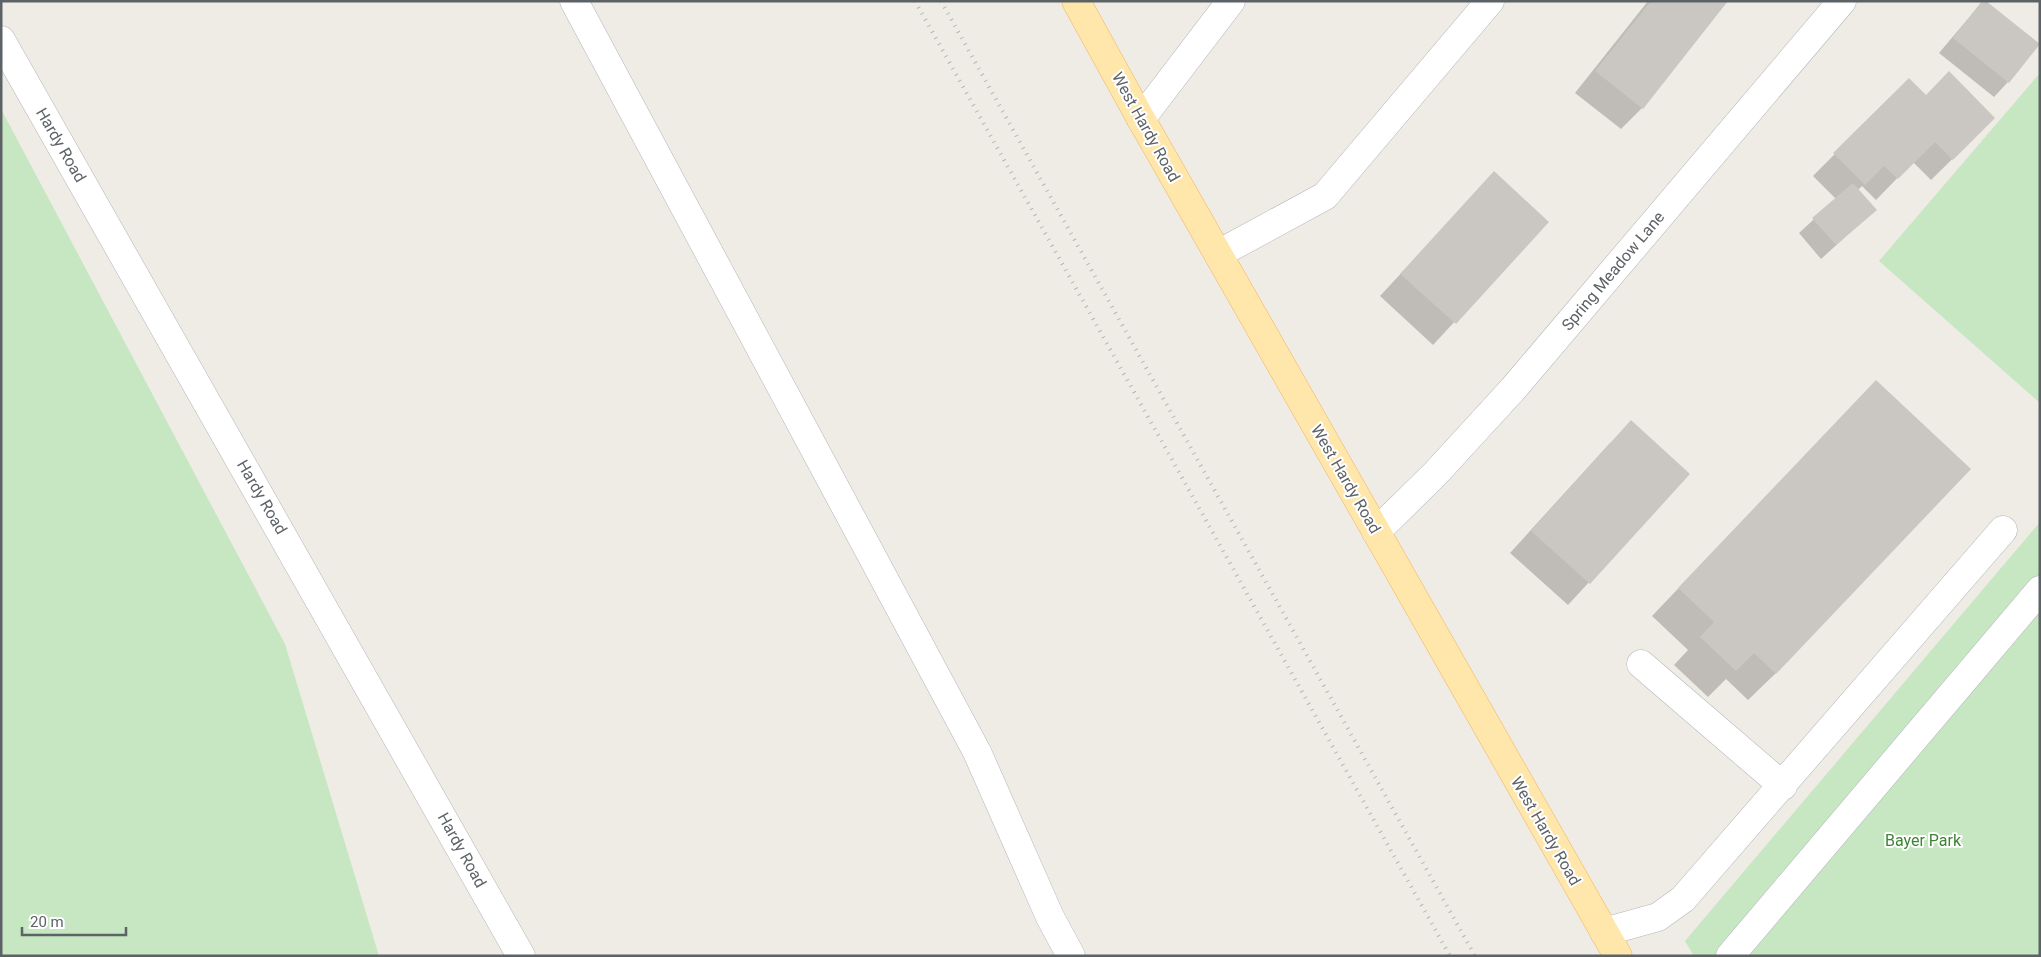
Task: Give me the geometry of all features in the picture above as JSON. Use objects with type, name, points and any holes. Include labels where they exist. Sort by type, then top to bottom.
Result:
[{"type":"main road","name":"West Hardy Road","points":[[1076,1],[1141,119],[1618,956]]},
{"type":"street","points":[[574,1],[977,752],[1050,917],[1071,956]]},
{"type":"street","points":[[1141,119],[1232,1]]},
{"type":"street","points":[[1218,254],[1325,196],[1490,1]]},
{"type":"street","name":"Spring Meadow Lane","points":[[1376,532],[1436,474],[1513,389],[1842,1]]},
{"type":"street","name":"Hardy Road","points":[[1,40],[522,956]]},
{"type":"street","points":[[1604,932],[1658,917],[1683,899],[2004,530]]},
{"type":"street","points":[[1730,956],[2040,590]]},
{"type":"street","points":[[1641,664],[1783,786]]},
{"type":"green space","points":[[2040,73],[2040,403],[1879,261]]},
{"type":"green space","points":[[1,109],[285,644],[379,956],[1,956]]},
{"type":"green space","name":"Bayer Park","points":[[2040,522],[2040,956],[1694,956],[1685,941]]},
{"type":"building","points":[[1651,1],[1728,1],[1643,109],[1595,71]]},
{"type":"building","points":[[1982,1],[1986,1],[2040,44],[2009,83],[1953,38]]},
{"type":"building","points":[[1949,71],[1995,118],[1953,160],[1935,142],[1898,179],[1884,166],[1865,185],[1833,153],[1909,78],[1926,95]]},
{"type":"building","points":[[1494,171],[1549,222],[1456,324],[1400,274]]},
{"type":"building","points":[[1853,183],[1877,210],[1836,245],[1812,218]]},
{"type":"building","points":[[1876,380],[1971,469],[1776,674],[1754,653],[1736,671],[1700,637],[1714,622],[1678,588]]},
{"type":"building","points":[[1631,420],[1690,474],[1590,584],[1531,531]]},
{"type":"railway","points":[[915,1],[1450,956]]},
{"type":"railway","points":[[941,1],[1475,956]]}]
